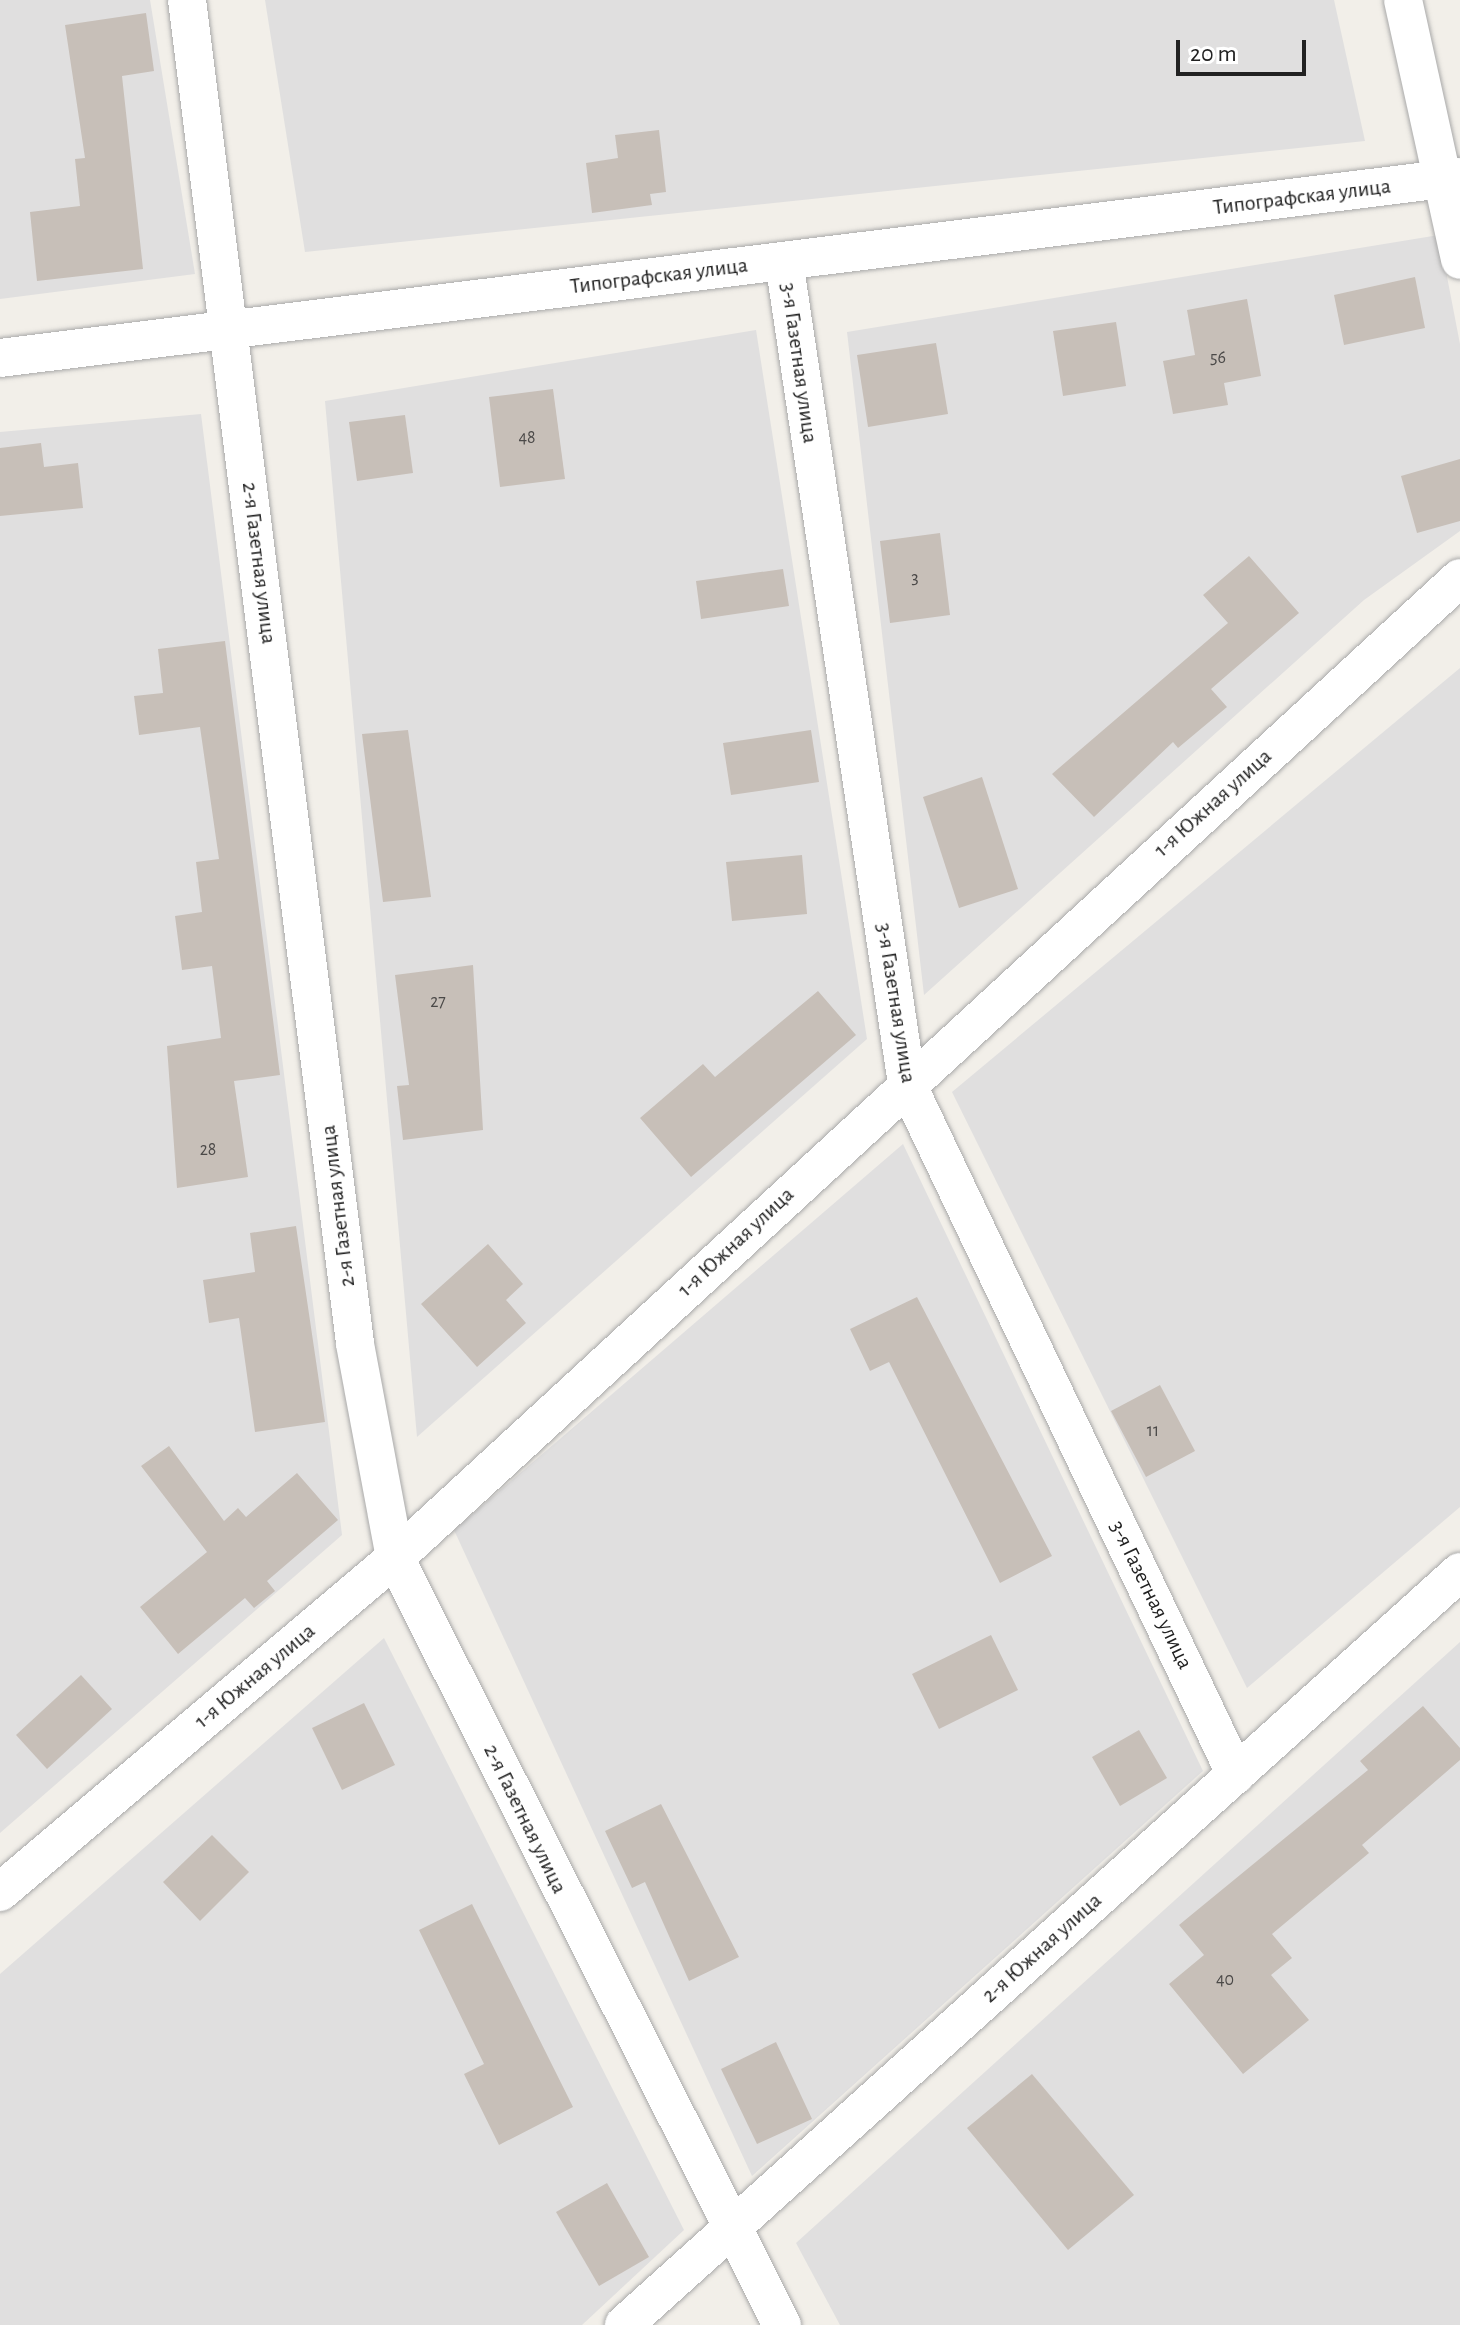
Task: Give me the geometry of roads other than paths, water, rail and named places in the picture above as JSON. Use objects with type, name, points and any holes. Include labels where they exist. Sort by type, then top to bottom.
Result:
[{"type":"street","name":"2-я Газетная улица","points":[[187,0],[355,1344],[395,1558],[728,2229],[782,2325]]},
{"type":"street","points":[[1403,0],[1449,178],[1460,260]]},
{"type":"street","name":"Типографская улица","points":[[0,358],[1449,178]]},
{"type":"street","name":"3-я Газетная улица","points":[[784,261],[907,1084],[1236,1775]]},
{"type":"street","name":"1-я Южная улица","points":[[0,1892],[395,1558],[1460,578]]},
{"type":"street","name":"2-я Южная улица","points":[[624,2325],[1460,1572]]}]
